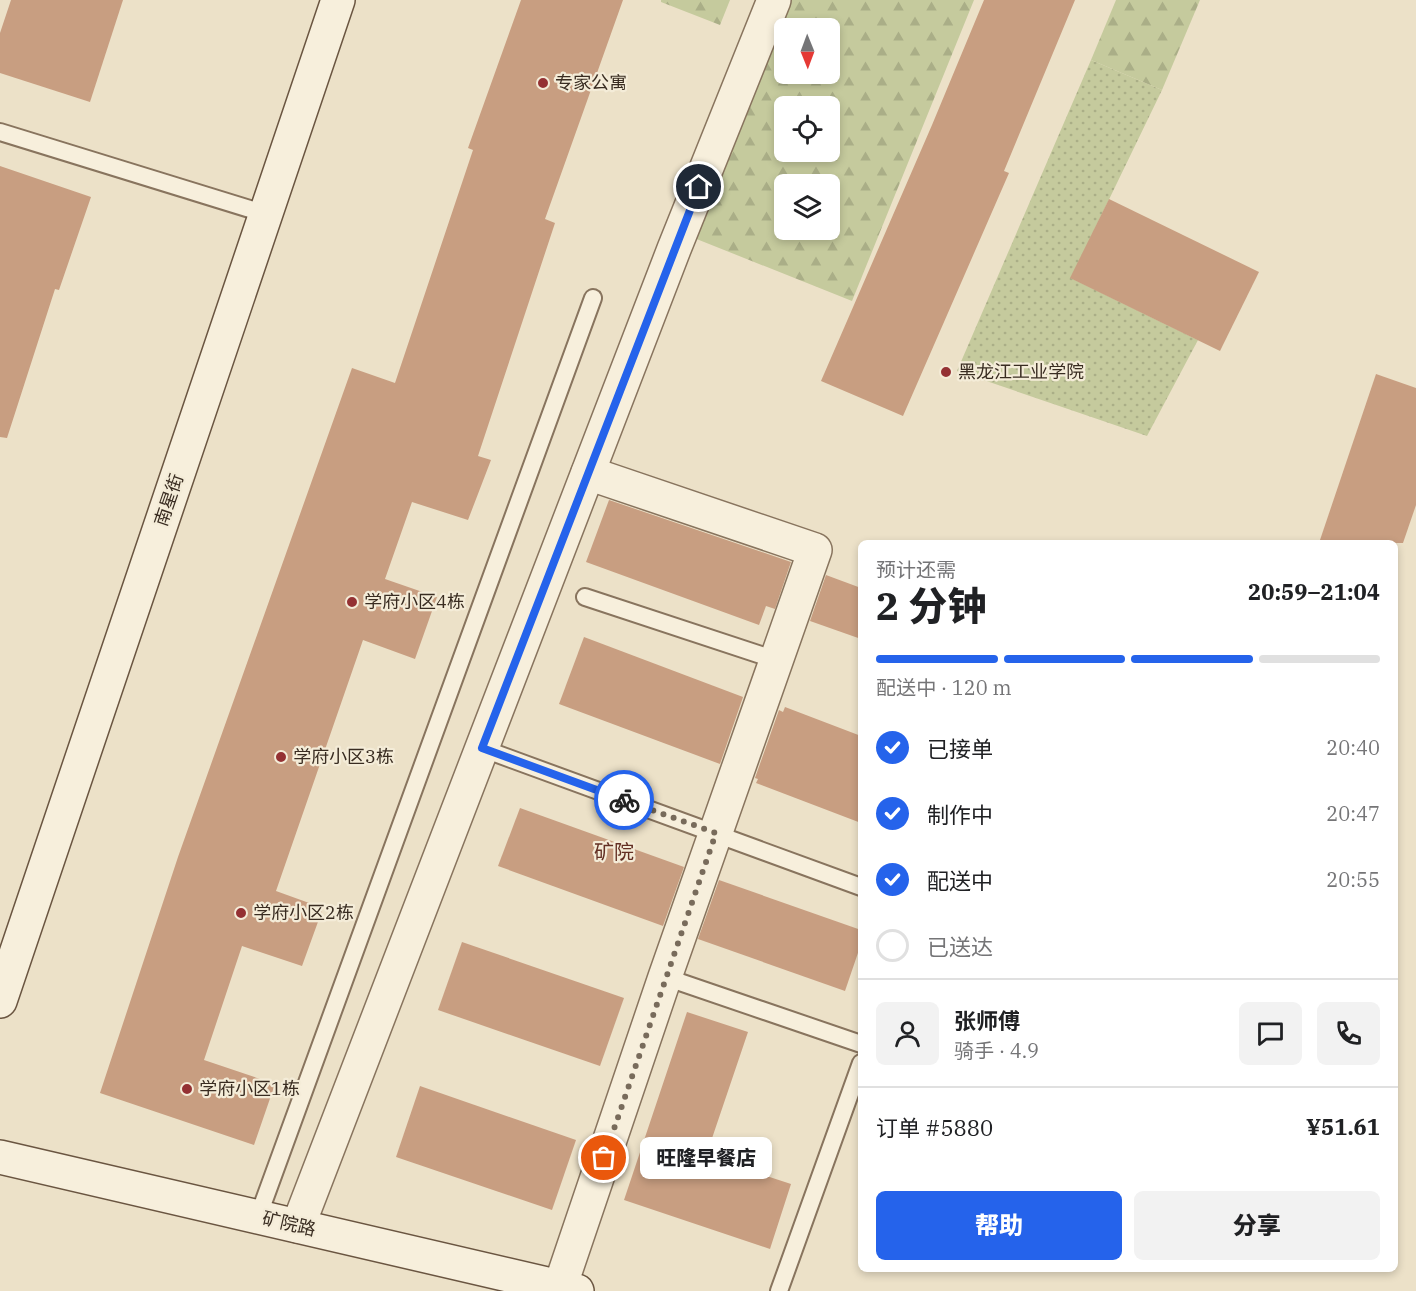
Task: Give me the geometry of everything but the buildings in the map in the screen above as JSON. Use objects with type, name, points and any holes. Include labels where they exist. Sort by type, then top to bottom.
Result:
[{"type":"street","name":"南星街","points":[[0,1001],[338,0]]},
{"type":"street","points":[[298,1226],[674,249],[774,0]]},
{"type":"street","points":[[569,1289],[665,977],[815,550],[588,473]]},
{"type":"street","name":"矿院路","points":[[0,1156],[569,1289]]},
{"type":"lane","points":[[0,132],[266,214]]},
{"type":"lane","points":[[258,1217],[593,297]]},
{"type":"lane","points":[[585,597],[776,660]]},
{"type":"lane","points":[[482,748],[858,886]]},
{"type":"lane","points":[[665,977],[858,1043]]},
{"type":"lane","points":[[779,1291],[858,1071]]},
{"type":"green space","points":[[661,0],[730,0],[720,25],[661,2]]},
{"type":"green space","points":[[785,0],[974,0],[852,301],[689,236],[774,27],[774,84],[840,84],[840,18],[778,18]]},
{"type":"green space","points":[[1116,0],[1200,0],[1162,90],[1091,60]]},
{"type":"green space","points":[[1091,60],[1162,90],[1071,278],[1198,340],[1147,436],[957,371]]},
{"type":"way so far","points":[[604,1158],[716,833],[624,800]]},
{"type":"place","name":"专家公寓","points":[[543,83]]},
{"type":"place","name":"黑龙江工业学院","points":[[946,372]]},
{"type":"place","name":"学府小区4栋","points":[[352,602]]},
{"type":"place","name":"学府小区3栋","points":[[281,757]]},
{"type":"place","name":"学府小区2栋","points":[[241,913]]},
{"type":"place","name":"学府小区1栋","points":[[187,1089]]},
{"type":"place","name":"旺隆早餐店","points":[[604,1158]]},
{"type":"district","name":"矿院","points":[[614,852]]},
{"type":"route","points":[[624,800],[482,748],[699,187]]}]
